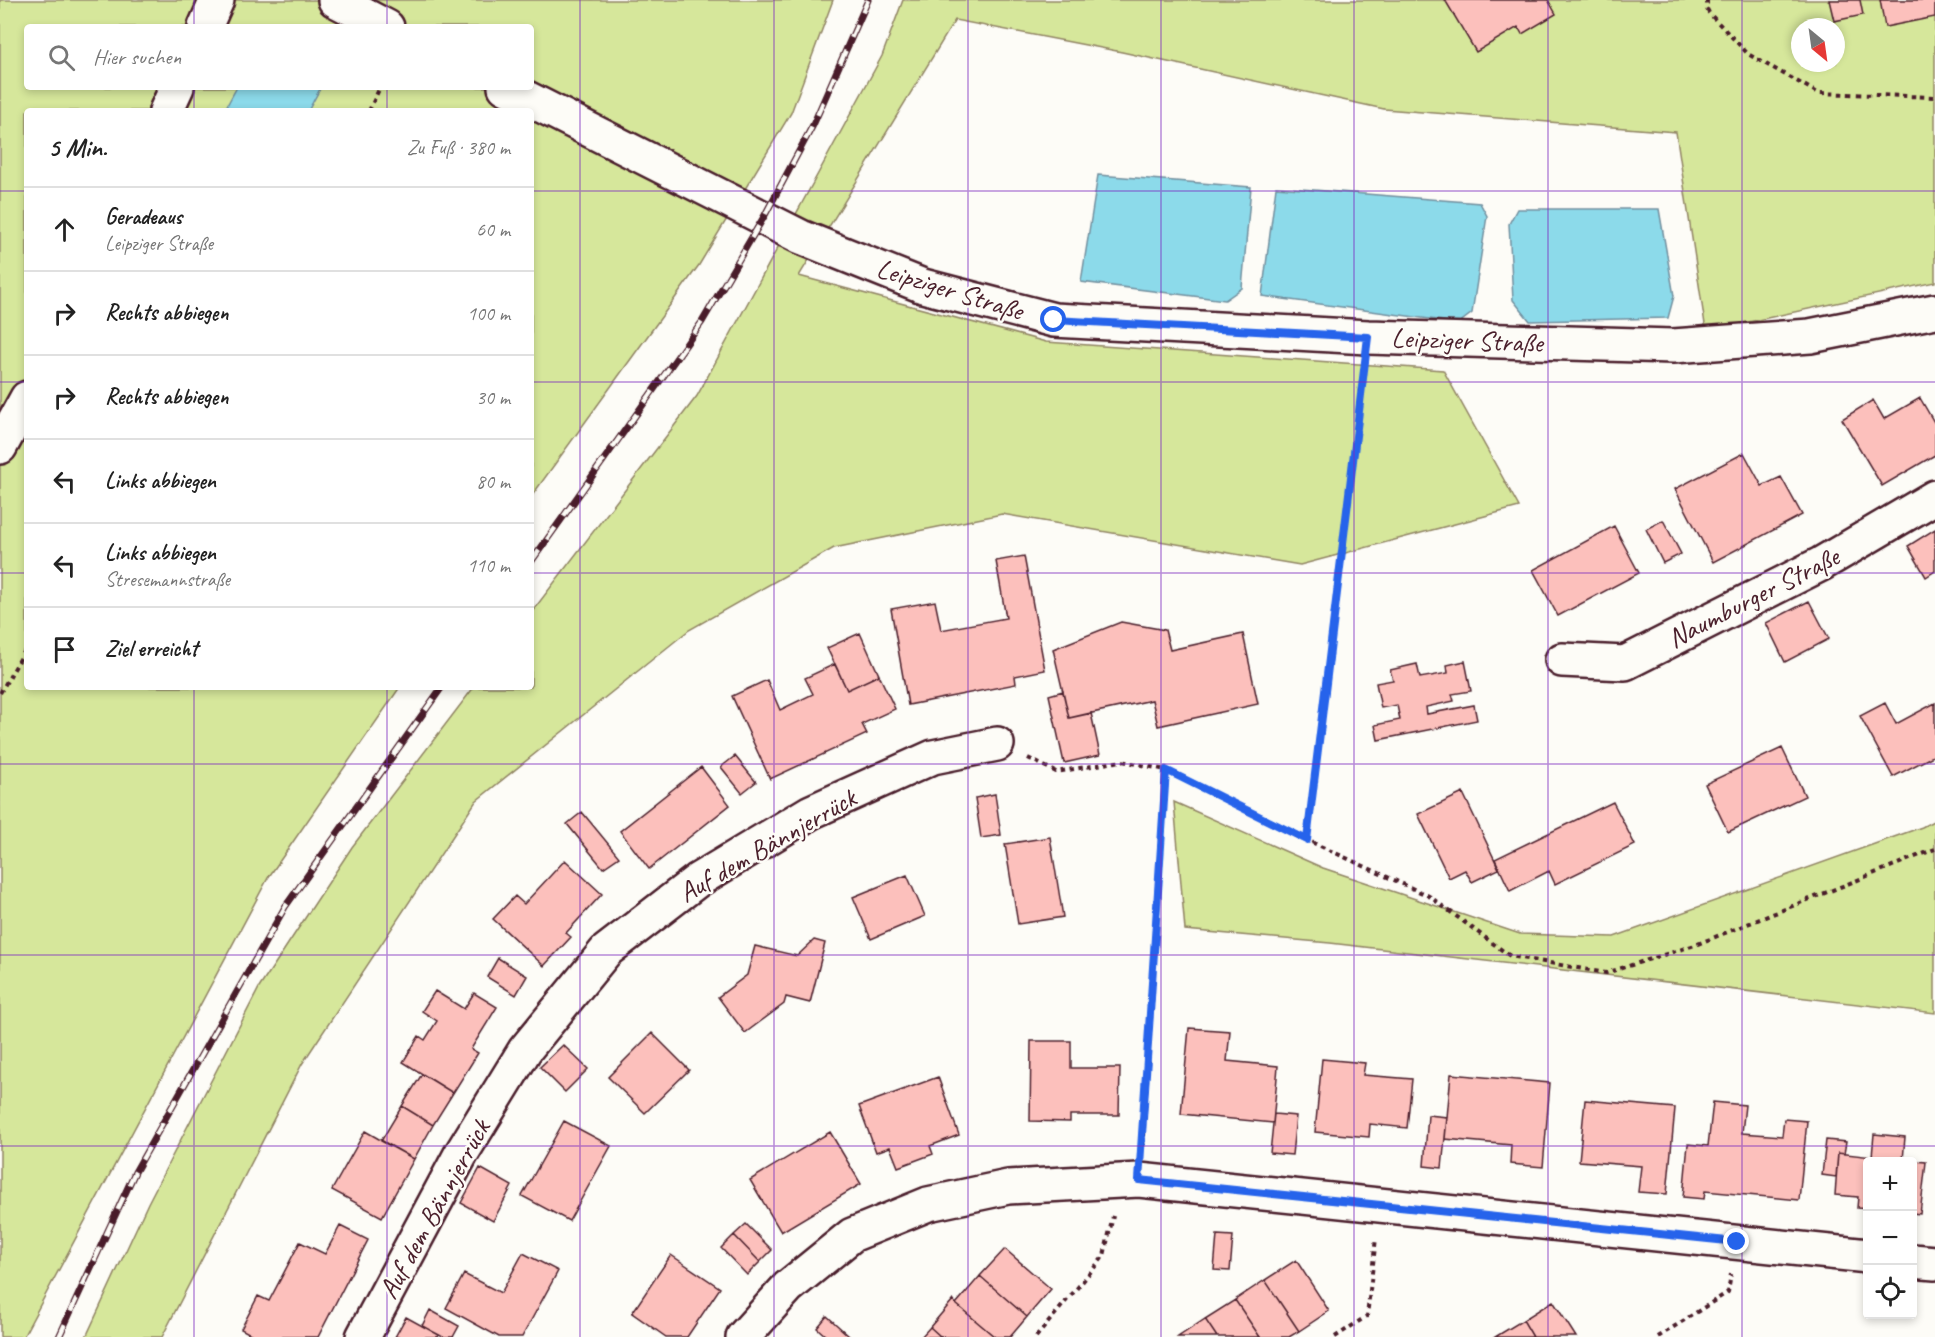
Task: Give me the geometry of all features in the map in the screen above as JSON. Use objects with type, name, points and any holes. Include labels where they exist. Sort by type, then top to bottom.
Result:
[{"type":"street","points":[[206,24],[217,0]]},
{"type":"street","points":[[335,0],[381,24]]},
{"type":"street","points":[[167,108],[176,90]]},
{"type":"street","name":"Leipziger Straße","points":[[511,90],[801,237],[923,286],[1054,320],[1368,337],[1673,346],[1810,336],[1935,311]]},
{"type":"street","points":[[0,447],[24,403]]},
{"type":"street","name":"Naumburger Straße","points":[[1562,660],[1625,663],[1821,564],[1935,497]]},
{"type":"street","name":"Auf dem Bännjerrück","points":[[363,1337],[461,1154],[525,1050],[606,951],[698,880],[811,812],[933,757],[997,744]]},
{"type":"street","points":[[743,1337],[788,1287],[852,1235],[928,1204],[1008,1186],[1139,1180],[1863,1255]]},
{"type":"street","points":[[1917,1261],[1935,1263]]},
{"type":"path","points":[[1707,0],[1709,13],[1748,54],[1818,93],[1935,97]]},
{"type":"path","points":[[370,108],[379,90]]},
{"type":"path","points":[[1307,840],[1368,337]]},
{"type":"path","points":[[0,693],[24,652]]},
{"type":"path","points":[[997,744],[1056,772],[1122,761],[1166,770],[1307,840],[1429,896],[1510,956],[1606,973],[1695,945],[1935,849]]},
{"type":"path","points":[[1139,1180],[1166,770]]},
{"type":"path","points":[[1036,1337],[1104,1256],[1113,1220]]},
{"type":"path","points":[[1335,1337],[1367,1316],[1377,1234]]},
{"type":"path","points":[[1658,1337],[1728,1292]]},
{"type":"green space","points":[[0,0],[833,0],[791,113],[699,265],[534,493],[534,108],[24,108],[24,690],[398,690],[268,878],[23,1337],[0,1337]]},
{"type":"green space","points":[[903,0],[1935,0],[1935,282],[1706,331],[1676,132],[1384,109],[1122,52],[955,20],[799,276],[1046,342],[1443,370],[1519,507],[1300,565],[1002,514],[834,548],[689,630],[476,801],[302,1064],[162,1337],[86,1337],[148,1203],[259,988],[352,847],[472,690],[534,690],[534,609],[697,396],[882,56]]},
{"type":"green space","points":[[1174,802],[1323,868],[1520,934],[1614,937],[1922,827],[1935,820],[1935,1013],[1330,943],[1185,930]]},
{"type":"water","points":[[235,90],[319,90],[310,108],[226,108]]},
{"type":"water","points":[[1098,175],[1251,187],[1242,288],[1225,300],[1081,282]]},
{"type":"water","points":[[1276,187],[1480,203],[1487,216],[1472,313],[1459,323],[1262,296]]},
{"type":"water","points":[[1517,209],[1659,209],[1674,296],[1668,318],[1530,321],[1513,300],[1509,224]]},
{"type":"building","points":[[1445,0],[1548,0],[1556,14],[1522,34],[1518,27],[1476,52]]},
{"type":"building","points":[[1829,0],[1860,0],[1863,15],[1845,19],[1833,18]]},
{"type":"building","points":[[1880,0],[1935,0],[1935,17],[1885,27]]},
{"type":"building","points":[[1920,398],[1935,424],[1935,455],[1882,486],[1842,419],[1873,400],[1884,419]]},
{"type":"building","points":[[1744,453],[1762,486],[1781,477],[1802,515],[1713,562],[1675,489]]},
{"type":"building","points":[[1663,520],[1681,554],[1663,563],[1646,529]]},
{"type":"building","points":[[1614,526],[1639,573],[1558,616],[1533,570]]},
{"type":"building","points":[[1935,529],[1935,571],[1926,577],[1908,546]]},
{"type":"building","points":[[1024,556],[1045,670],[1015,676],[1016,684],[908,705],[891,609],[935,601],[941,630],[1006,618],[996,561]]},
{"type":"building","points":[[1809,601],[1829,639],[1785,662],[1766,623]]},
{"type":"building","points":[[1121,622],[1165,630],[1170,650],[1243,634],[1258,704],[1158,726],[1152,700],[1069,718],[1053,649]]},
{"type":"building","points":[[860,633],[879,675],[847,690],[827,648]]},
{"type":"building","points":[[1465,661],[1471,691],[1452,694],[1454,701],[1426,707],[1427,714],[1474,705],[1477,720],[1378,740],[1375,725],[1400,720],[1397,705],[1381,708],[1376,683],[1393,680],[1390,670],[1417,664],[1420,678],[1448,673],[1447,665]]},
{"type":"building","points":[[835,664],[847,690],[879,675],[895,709],[862,724],[867,734],[770,779],[732,696],[767,680],[780,710],[813,694],[805,678]]},
{"type":"building","points":[[1063,691],[1069,718],[1091,713],[1100,755],[1064,763],[1049,695]]},
{"type":"building","points":[[1885,703],[1896,724],[1935,703],[1935,755],[1893,777],[1860,716]]},
{"type":"building","points":[[1782,748],[1805,796],[1728,832],[1705,784]]},
{"type":"building","points":[[735,756],[756,782],[742,793],[721,767]]},
{"type":"building","points":[[701,767],[730,805],[649,869],[620,831]]},
{"type":"building","points":[[1463,793],[1499,869],[1472,882],[1465,870],[1449,878],[1418,814]]},
{"type":"building","points":[[995,794],[1001,835],[981,838],[975,798]]},
{"type":"building","points":[[1613,802],[1635,845],[1555,884],[1549,871],[1510,891],[1495,859]]},
{"type":"building","points":[[582,812],[619,857],[603,868],[567,824]]},
{"type":"building","points":[[1050,837],[1063,917],[1018,924],[1005,844]]},
{"type":"building","points":[[565,860],[602,894],[566,933],[571,937],[544,966],[493,919],[515,896],[524,904]]},
{"type":"building","points":[[907,875],[925,916],[871,939],[853,897]]},
{"type":"building","points":[[814,940],[825,943],[810,1003],[786,997],[784,1004],[745,1033],[718,997],[747,975],[755,946],[797,956]]},
{"type":"building","points":[[498,958],[527,976],[516,995],[487,977]]},
{"type":"building","points":[[435,991],[464,1009],[474,993],[497,1007],[471,1049],[478,1053],[453,1093],[403,1062],[419,1036],[425,1040],[437,1021],[422,1011]]},
{"type":"building","points":[[1189,1028],[1230,1031],[1227,1061],[1278,1066],[1273,1123],[1181,1114]]},
{"type":"building","points":[[652,1033],[689,1070],[645,1113],[608,1077]]},
{"type":"building","points":[[1031,1041],[1071,1041],[1071,1068],[1120,1068],[1119,1115],[1070,1115],[1070,1122],[1030,1121]]},
{"type":"building","points":[[563,1045],[588,1069],[565,1092],[540,1067]]},
{"type":"building","points":[[1322,1059],[1365,1063],[1363,1075],[1412,1079],[1407,1128],[1370,1124],[1369,1137],[1315,1132]]},
{"type":"building","points":[[422,1074],[453,1093],[433,1125],[402,1106]]},
{"type":"building","points":[[1451,1074],[1550,1083],[1543,1167],[1510,1164],[1511,1145],[1445,1139]]},
{"type":"building","points":[[938,1077],[959,1135],[930,1146],[933,1154],[898,1167],[890,1147],[876,1152],[859,1106]]},
{"type":"building","points":[[1585,1100],[1675,1108],[1667,1194],[1638,1192],[1641,1166],[1579,1161]]},
{"type":"building","points":[[1713,1102],[1745,1105],[1742,1133],[1782,1136],[1784,1119],[1807,1121],[1799,1200],[1705,1191],[1704,1199],[1683,1197],[1688,1144],[1708,1146]]},
{"type":"building","points":[[402,1106],[433,1125],[414,1159],[381,1141]]},
{"type":"building","points":[[1274,1114],[1296,1116],[1292,1155],[1270,1153]]},
{"type":"building","points":[[1428,1115],[1447,1117],[1442,1168],[1424,1166]]},
{"type":"building","points":[[564,1121],[611,1146],[569,1221],[522,1196]]},
{"type":"building","points":[[365,1131],[414,1159],[382,1217],[332,1190]]},
{"type":"building","points":[[830,1132],[861,1184],[781,1232],[750,1180]]},
{"type":"building","points":[[1874,1134],[1905,1137],[1903,1157],[1872,1157]]},
{"type":"building","points":[[1826,1140],[1846,1142],[1844,1154],[1838,1153],[1836,1177],[1822,1175]]},
{"type":"building","points":[[1838,1153],[1872,1157],[1863,1157],[1863,1209],[1857,1208],[1858,1197],[1835,1195]]},
{"type":"building","points":[[1917,1161],[1926,1162],[1920,1214],[1917,1214]]},
{"type":"building","points":[[480,1168],[512,1186],[493,1221],[461,1203]]},
{"type":"building","points":[[746,1224],[772,1250],[760,1262],[734,1235]]},
{"type":"building","points":[[340,1226],[368,1240],[318,1337],[256,1337],[241,1329],[258,1296],[269,1301],[300,1242],[325,1254]]},
{"type":"building","points":[[734,1235],[760,1262],[747,1275],[721,1248]]},
{"type":"building","points":[[1217,1235],[1233,1236],[1230,1271],[1214,1270]]},
{"type":"building","points":[[1005,1249],[1051,1289],[1027,1317],[980,1276]]},
{"type":"building","points":[[523,1253],[558,1271],[522,1337],[499,1337],[446,1308],[464,1274],[501,1293]]},
{"type":"building","points":[[671,1255],[720,1288],[687,1337],[666,1337],[632,1313]]},
{"type":"building","points":[[1296,1260],[1329,1311],[1299,1331],[1265,1280]]},
{"type":"building","points":[[980,1276],[1027,1317],[1010,1337],[995,1337],[956,1304]]},
{"type":"building","points":[[1265,1280],[1299,1331],[1289,1337],[1260,1337],[1235,1300]]},
{"type":"building","points":[[953,1300],[995,1337],[941,1337],[930,1327]]},
{"type":"building","points":[[1235,1300],[1260,1337],[1217,1337],[1205,1319]]},
{"type":"building","points":[[1553,1301],[1576,1337],[1533,1337],[1523,1320]]},
{"type":"building","points":[[430,1310],[459,1326],[453,1337],[443,1337],[422,1326]]},
{"type":"building","points":[[827,1316],[849,1336],[827,1337],[817,1328]]},
{"type":"building","points":[[406,1317],[439,1335],[438,1337],[395,1337]]},
{"type":"building","points":[[1205,1319],[1217,1337],[1178,1337]]},
{"type":"building","points":[[1523,1320],[1533,1337],[1495,1337]]},
{"type":"building","points":[[930,1327],[941,1337],[921,1337]]},
{"type":"railway","points":[[534,558],[702,322],[765,215],[813,125],[868,0]]},
{"type":"railway","points":[[59,1337],[135,1172],[285,907],[440,690]]},
{"type":"route","points":[[1054,320],[1368,337],[1307,840],[1166,770],[1139,1180],[1737,1242]]}]
